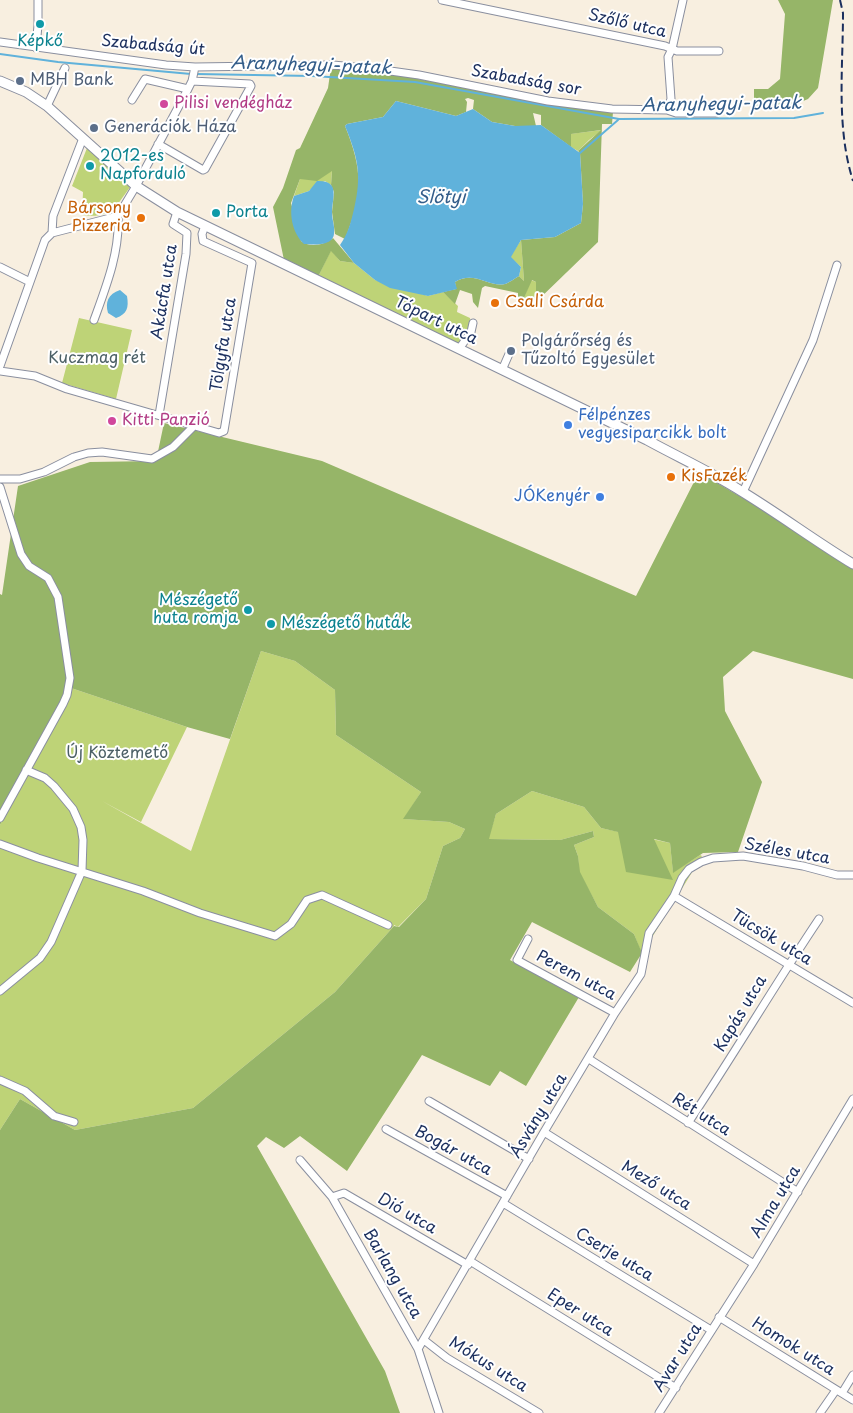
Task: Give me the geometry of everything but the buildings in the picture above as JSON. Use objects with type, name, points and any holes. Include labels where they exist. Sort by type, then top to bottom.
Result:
[{"type":"main road","points":[[0,81],[26,92],[47,106],[83,138]]},
{"type":"main road","name":"Tópart utca","points":[[83,138],[136,186],[177,212],[647,440],[743,492],[853,564]]},
{"type":"street","points":[[36,48],[38,0]]},
{"type":"street","name":"Szőlő utca","points":[[442,0],[463,2],[665,46],[677,51],[718,51]]},
{"type":"street","points":[[667,110],[671,100],[668,57],[672,49],[683,0]]},
{"type":"street","name":"Szabadság út","points":[[0,42],[194,68],[334,65]]},
{"type":"street","name":"Szabadság sor","points":[[334,65],[404,72],[548,101],[612,109],[667,110],[676,113],[715,113]]},
{"type":"street","points":[[47,106],[65,68]]},
{"type":"street","points":[[94,320],[112,268],[118,216],[188,89],[194,68]]},
{"type":"street","points":[[132,100],[145,79],[188,89]]},
{"type":"street","points":[[158,144],[203,170],[205,169],[251,86],[250,84],[192,79]]},
{"type":"street","points":[[52,233],[53,216],[83,138]]},
{"type":"street","name":"Akácfa utca","points":[[159,415],[186,254],[187,233],[173,224],[177,212]]},
{"type":"street","points":[[0,366],[4,344],[45,240],[52,233],[118,216]]},
{"type":"street","points":[[204,241],[202,234],[205,226]]},
{"type":"street","points":[[187,233],[204,241]]},
{"type":"street","name":"Tölgyfa utca","points":[[194,426],[219,433],[224,431],[252,263],[204,241]]},
{"type":"street","points":[[743,492],[813,340],[837,265]]},
{"type":"street","points":[[0,267],[30,282]]},
{"type":"street","points":[[459,349],[470,332],[473,323]]},
{"type":"street","points":[[502,370],[509,354]]},
{"type":"street","points":[[0,371],[35,376],[68,389],[194,426],[173,447],[152,459],[102,452],[88,453],[74,457],[44,472],[20,479],[0,479]]},
{"type":"street","points":[[0,487],[2,499],[22,554],[29,566],[48,578],[56,592],[70,678],[67,695],[0,818]]},
{"type":"street","points":[[0,991],[40,958],[51,942],[82,871],[83,840],[73,809],[54,786],[44,778],[26,770]]},
{"type":"street","points":[[0,844],[143,891],[200,913],[275,936],[291,924],[307,900],[322,895],[388,925]]},
{"type":"street","name":"Széles utca","points":[[674,896],[682,878],[689,869],[713,858],[743,856],[803,866],[837,876],[853,875]]},
{"type":"street","name":"Tücsök utca","points":[[674,896],[853,1003]]},
{"type":"street","name":"Ásvány utca","points":[[418,1349],[544,1132],[615,1013],[641,974],[649,933],[674,896]]},
{"type":"street","name":"Kapás utca","points":[[688,1123],[733,1055],[788,964],[819,919]]},
{"type":"street","name":"Perem utca","points":[[528,939],[517,960],[615,1013]]},
{"type":"street","name":"Rét utca","points":[[589,1059],[798,1192]]},
{"type":"street","points":[[0,1080],[25,1091],[54,1116],[74,1122]]},
{"type":"street","name":"Alma utca","points":[[719,1317],[754,1264],[853,1099]]},
{"type":"street","points":[[429,1102],[529,1159]]},
{"type":"street","name":"Bogár utca","points":[[386,1129],[505,1200]]},
{"type":"street","name":"Mező utca","points":[[544,1132],[754,1264]]},
{"type":"street","name":"Barlang utca","points":[[300,1160],[332,1197],[418,1349],[439,1413]]},
{"type":"street","name":"Dió utca","points":[[332,1197],[344,1193],[469,1263]]},
{"type":"street","name":"Cserje utca","points":[[505,1200],[711,1330]]},
{"type":"street","name":"Eper utca","points":[[469,1263],[676,1388]]},
{"type":"street","name":"Avar utca","points":[[660,1413],[719,1317]]},
{"type":"street","name":"Homok utca","points":[[719,1317],[853,1400]]},
{"type":"street","name":"Mókus utca","points":[[424,1340],[447,1358],[539,1413]]},
{"type":"street","points":[[820,1413],[853,1375]]},
{"type":"green space","points":[[778,0],[833,0],[818,88],[808,99],[794,105],[754,106],[754,89],[768,89],[780,79],[785,14]]},
{"type":"green space","points":[[331,67],[386,73],[551,104],[613,112],[612,124],[602,124],[598,242],[536,302],[536,282],[532,280],[524,298],[518,298],[518,293],[485,286],[482,288],[478,308],[473,302],[472,294],[460,290],[455,304],[443,292],[456,289],[455,282],[462,279],[475,278],[499,285],[519,276],[524,281],[521,240],[555,237],[581,223],[583,204],[580,153],[578,151],[601,130],[571,134],[571,147],[541,125],[541,115],[533,113],[536,126],[515,126],[492,122],[473,109],[474,100],[468,98],[465,99],[467,102],[466,112],[456,116],[396,101],[383,117],[345,126],[358,169],[358,196],[345,239],[335,234],[332,212],[334,192],[331,185],[332,171],[317,181],[300,179],[291,203],[301,241],[317,245],[333,238],[354,263],[340,261],[331,251],[318,277],[284,260],[273,207],[283,188],[296,150],[300,148],[328,88]]},
{"type":"green space","points":[[602,130],[578,151],[571,147],[570,134]]},
{"type":"green space","points":[[87,148],[130,187],[111,210],[92,216],[82,215],[83,192],[72,186]]},
{"type":"green space","points":[[332,170],[331,185],[325,181],[314,186],[309,191],[294,196],[300,179]]},
{"type":"green space","points":[[521,240],[524,281],[519,276],[521,267],[510,257]]},
{"type":"green space","points":[[331,250],[340,261],[354,263],[375,280],[428,296],[443,292],[458,306],[457,312],[470,318],[472,332],[461,330],[462,341],[458,345],[318,277]]},
{"type":"green space","points":[[531,280],[536,282],[536,302],[532,308],[526,306],[519,310]]},
{"type":"green space","name":"Kuczmag rét","points":[[79,318],[132,330],[116,399],[62,383]]},
{"type":"green space","points":[[164,423],[322,461],[636,596],[695,480],[705,476],[853,562],[853,679],[753,651],[723,677],[725,711],[762,782],[738,852],[703,853],[673,873],[670,843],[654,839],[673,880],[626,872],[618,832],[601,828],[584,807],[532,791],[496,814],[489,839],[560,840],[593,831],[594,837],[574,845],[578,856],[580,872],[598,907],[634,934],[642,953],[630,972],[532,922],[510,960],[579,997],[526,1086],[500,1071],[490,1086],[422,1055],[347,1171],[300,1136],[284,1148],[266,1137],[257,1146],[385,1371],[400,1413],[0,1413],[0,1130],[20,1099],[75,1130],[193,1108],[335,992],[394,926],[399,927],[426,899],[443,846],[460,838],[465,829],[449,822],[403,819],[421,792],[336,735],[335,690],[295,661],[261,651],[230,739],[187,727],[71,688],[35,762],[0,825],[0,594],[2,595],[18,486],[90,462],[156,461]]},
{"type":"green space","name":"Új Köztemető","points":[[261,651],[295,661],[335,690],[336,735],[421,792],[404,819],[449,822],[465,829],[460,838],[443,846],[426,899],[398,927],[394,925],[335,992],[193,1108],[75,1130],[20,1099],[0,1130],[0,825],[35,762],[71,688],[187,727],[141,822],[102,801],[191,851]]},
{"type":"green space","points":[[532,791],[584,807],[601,828],[670,843],[673,872],[700,855],[702,856],[643,952],[641,952],[634,934],[598,907],[579,872],[578,856],[574,845],[594,837],[593,831],[560,840],[488,839],[496,814]]},
{"type":"water","name":"Slötyi","points":[[396,101],[456,116],[473,109],[492,122],[515,126],[541,125],[580,153],[583,204],[581,223],[555,237],[521,240],[511,257],[521,267],[519,276],[505,284],[494,284],[475,278],[462,279],[455,282],[457,289],[428,296],[390,288],[375,280],[354,263],[340,245],[350,223],[358,186],[356,157],[345,126],[383,117]]},
{"type":"water","points":[[317,181],[329,183],[334,191],[332,213],[334,233],[331,240],[327,242],[304,244],[292,222],[292,202],[294,196],[309,191]]},
{"type":"water","points":[[120,290],[127,296],[128,304],[123,315],[116,318],[108,313],[107,302],[110,296]]},
{"type":"waterway","name":"Aranyhegyi-patak","points":[[0,54],[58,62],[191,74]]},
{"type":"waterway","name":"Aranyhegyi-patak","points":[[196,74],[312,76],[415,82],[619,119],[794,118],[823,113]]},
{"type":"waterway","name":"Aranyhegyi-patak","points":[[580,153],[618,120]]},
{"type":"railway","points":[[840,0],[843,13],[842,119],[844,140],[853,181]]},
{"type":"place","name":"Képkő","points":[[40,24]]},
{"type":"place","name":"MBH Bank","points":[[20,81]]},
{"type":"place","name":"Pilisi vendégház","points":[[164,104]]},
{"type":"place","name":"Generációk Háza","points":[[94,128]]},
{"type":"place","name":"2012-es Napforduló","points":[[90,166]]},
{"type":"place","name":"Porta","points":[[216,213]]},
{"type":"place","name":"Bársony Pizzeria","points":[[141,218]]},
{"type":"place","name":"Csali Csárda","points":[[495,303]]},
{"type":"place","name":"Polgárőrség és Tűzoltó Egyesület","points":[[511,351]]},
{"type":"place","name":"Kitti Panzió","points":[[112,421]]},
{"type":"place","name":"Félpénzes vegyesiparcikk bolt","points":[[568,425]]},
{"type":"place","name":"KisFazék","points":[[671,477]]},
{"type":"place","name":"JÓKenyér","points":[[600,497]]},
{"type":"place","name":"Mészégető huta romja","points":[[248,610]]},
{"type":"place","name":"Mészégető huták","points":[[271,624]]}]
